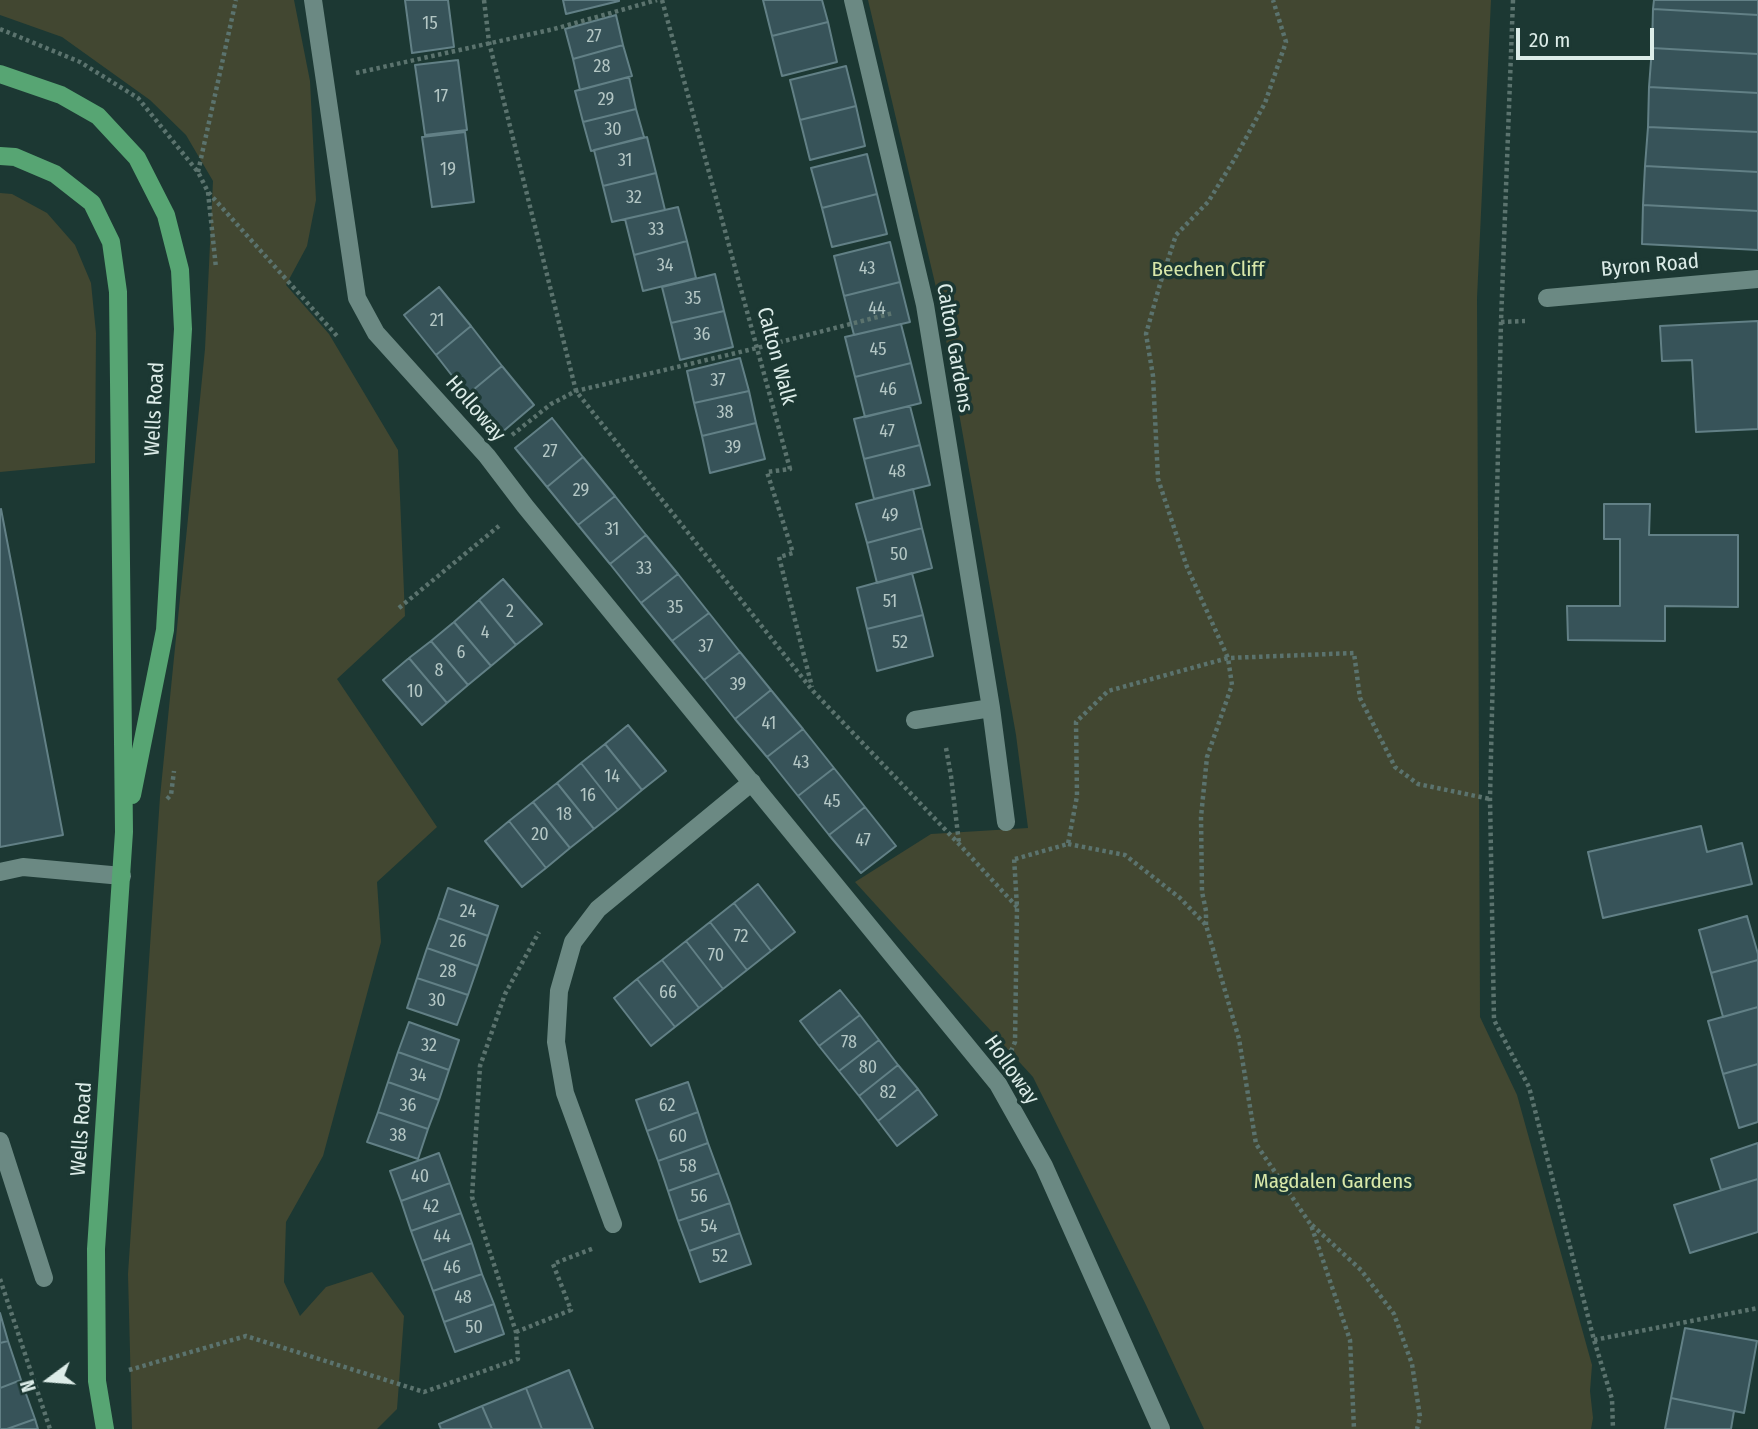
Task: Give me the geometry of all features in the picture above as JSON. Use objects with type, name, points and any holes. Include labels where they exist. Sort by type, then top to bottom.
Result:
[{"type":"main road","name":"Wells Road","points":[[0,74],[61,95],[98,116],[137,158],[166,215],[180,270],[183,329],[165,630],[124,832]]},
{"type":"main road","name":"Wells Road","points":[[0,156],[15,157],[55,174],[92,203],[111,242],[118,292],[124,832],[96,1249],[97,1381],[105,1429]]},
{"type":"street","name":"Holloway","points":[[313,0],[358,298],[376,333],[486,456],[998,1084],[1044,1166],[1161,1429]]},
{"type":"street","name":"Calton Gardens","points":[[853,0],[925,305],[991,708],[1006,822]]},
{"type":"street","name":"Byron Road","points":[[1547,299],[1758,279]]},
{"type":"street","points":[[915,720],[991,708]]},
{"type":"street","points":[[613,1224],[565,1093],[556,1042],[558,990],[573,942],[598,909],[752,782]]},
{"type":"street","points":[[0,872],[23,867],[122,876]]},
{"type":"street","points":[[0,1141],[44,1278]]},
{"type":"path","points":[[198,172],[236,0]]},
{"type":"path","name":"Calton Walk","points":[[484,0],[489,43],[576,391],[813,691],[1017,907]]},
{"type":"path","name":"Calton Walk","points":[[489,43],[554,29],[660,0],[790,469],[767,472],[793,553],[779,557],[813,691]]},
{"type":"path","points":[[1273,0],[1286,42],[1265,103],[1208,202],[1176,236],[1146,334],[1153,376],[1158,479],[1187,567],[1228,658],[1232,685],[1207,757],[1201,817],[1202,892],[1206,925],[1239,1039],[1256,1144],[1311,1225],[1361,1270],[1394,1314],[1412,1364],[1420,1416],[1417,1429]]},
{"type":"path","points":[[1513,0],[1501,322],[1490,799],[1494,1020],[1529,1087],[1594,1340],[1612,1399],[1613,1429]]},
{"type":"path","points":[[371,69],[489,43]]},
{"type":"path","points":[[138,99],[198,172],[208,192],[339,338]]},
{"type":"path","points":[[486,456],[551,404],[576,391],[885,315]]},
{"type":"path","points":[[1501,322],[1522,321]]},
{"type":"path","points":[[399,608],[468,550]]},
{"type":"path","points":[[1068,844],[1077,796],[1076,722],[1108,691],[1228,658],[1354,653],[1360,698],[1395,767],[1418,784],[1490,799]]},
{"type":"path","points":[[951,776],[959,844]]},
{"type":"path","points":[[998,1084],[1015,1042],[1017,907],[1015,859],[1006,822]]},
{"type":"path","points":[[1015,859],[1068,844],[1125,855],[1180,898],[1206,925]]},
{"type":"path","points":[[148,1364],[246,1336],[424,1392],[518,1359],[516,1332],[472,1197],[480,1066],[505,994],[540,931]]},
{"type":"path","points":[[1311,1225],[1350,1340],[1354,1429]]},
{"type":"path","points":[[516,1332],[571,1310],[553,1264],[594,1248]]},
{"type":"path","points":[[0,1279],[50,1429]]},
{"type":"path","points":[[1594,1340],[1758,1308]]},
{"type":"green space","points":[[0,0],[294,0],[310,81],[316,200],[307,246],[286,285],[329,334],[398,450],[405,616],[337,679],[437,827],[377,882],[381,942],[323,1156],[286,1222],[284,1282],[300,1316],[326,1287],[372,1272],[404,1316],[397,1409],[377,1429],[132,1429],[128,1274],[160,797],[205,349],[213,181],[186,135],[150,100],[62,37],[0,15]]},
{"type":"green space","name":"Beechen Cliff","points":[[868,0],[1491,0],[1477,298],[1480,1017],[1517,1095],[1592,1365],[1591,1429],[1204,1429],[1033,1077],[855,882],[931,834],[1028,828],[1016,735],[939,300]]},
{"type":"green space","points":[[0,193],[12,194],[47,213],[75,245],[91,283],[96,333],[95,463],[0,472]]},
{"type":"building","points":[[405,0],[448,0],[454,47],[412,53]]},
{"type":"building","points":[[563,0],[619,0],[619,1],[566,14]]},
{"type":"building","points":[[763,0],[822,0],[828,22],[772,36]]},
{"type":"building","points":[[1654,0],[1758,0],[1758,15],[1653,9]]},
{"type":"building","points":[[1653,9],[1758,15],[1758,54],[1652,48]]},
{"type":"building","points":[[616,15],[623,45],[573,59],[565,29]]},
{"type":"building","points":[[828,22],[837,62],[782,76],[772,36]]},
{"type":"building","points":[[623,45],[632,76],[580,90],[573,59]]},
{"type":"building","points":[[1652,48],[1758,54],[1758,93],[1649,87]]},
{"type":"building","points":[[458,60],[467,130],[425,135],[415,65]]},
{"type":"building","points":[[846,66],[856,106],[800,120],[790,80]]},
{"type":"building","points":[[629,77],[636,109],[583,122],[575,91]]},
{"type":"building","points":[[1649,87],[1758,93],[1758,132],[1648,127]]},
{"type":"building","points":[[856,106],[865,146],[810,160],[800,120]]},
{"type":"building","points":[[636,109],[644,137],[591,151],[583,122]]},
{"type":"building","points":[[1648,127],[1758,132],[1758,172],[1645,166]]},
{"type":"building","points":[[465,132],[474,202],[432,207],[422,137]]},
{"type":"building","points":[[647,137],[656,173],[603,186],[594,150]]},
{"type":"building","points":[[867,154],[877,194],[822,208],[811,168]]},
{"type":"building","points":[[1645,166],[1758,172],[1758,211],[1643,205]]},
{"type":"building","points":[[656,173],[665,210],[612,222],[603,186]]},
{"type":"building","points":[[877,194],[887,234],[832,247],[822,208]]},
{"type":"building","points":[[1643,205],[1758,211],[1758,250],[1642,244]]},
{"type":"building","points":[[678,207],[687,241],[634,255],[625,219]]},
{"type":"building","points":[[687,241],[696,278],[643,291],[634,255]]},
{"type":"building","points":[[890,242],[900,282],[844,296],[834,256]]},
{"type":"building","points":[[715,274],[724,311],[671,323],[662,287]]},
{"type":"building","points":[[900,282],[910,322],[854,335],[844,296]]},
{"type":"building","points":[[439,287],[471,326],[436,355],[404,315]]},
{"type":"building","points":[[724,311],[733,347],[680,360],[671,323]]},
{"type":"building","points":[[1758,321],[1758,429],[1696,432],[1692,360],[1662,361],[1660,326]]},
{"type":"building","points":[[901,324],[911,363],[855,377],[845,337]]},
{"type":"building","points":[[471,326],[502,366],[467,395],[436,355]]},
{"type":"building","points":[[740,358],[749,391],[694,403],[687,371]]},
{"type":"building","points":[[911,363],[921,403],[865,417],[855,377]]},
{"type":"building","points":[[502,366],[534,405],[500,434],[467,395]]},
{"type":"building","points":[[749,391],[756,423],[702,436],[694,403]]},
{"type":"building","points":[[910,406],[920,445],[864,459],[854,419]]},
{"type":"building","points":[[552,418],[583,457],[547,487],[515,448]]},
{"type":"building","points":[[756,423],[765,459],[710,473],[702,436]]},
{"type":"building","points":[[920,445],[930,485],[874,499],[864,459]]},
{"type":"building","points":[[583,457],[615,496],[578,525],[547,487]]},
{"type":"building","points":[[913,489],[922,528],[867,543],[856,504]]},
{"type":"building","points":[[615,496],[646,535],[610,564],[578,525]]},
{"type":"building","points":[[1604,504],[1650,504],[1649,535],[1738,535],[1738,607],[1665,606],[1665,641],[1568,640],[1567,606],[1620,606],[1620,539],[1604,539]]},
{"type":"building","points":[[0,510],[63,835],[0,847]]},
{"type":"building","points":[[922,528],[932,568],[877,583],[867,543]]},
{"type":"building","points":[[646,535],[678,574],[641,603],[610,564]]},
{"type":"building","points":[[912,573],[923,615],[867,629],[857,588]]},
{"type":"building","points":[[678,574],[709,613],[672,641],[641,603]]},
{"type":"building","points":[[503,579],[542,624],[516,645],[479,600]]},
{"type":"building","points":[[479,600],[516,645],[491,666],[454,622]]},
{"type":"building","points":[[709,613],[740,652],[704,680],[672,641]]},
{"type":"building","points":[[923,615],[933,656],[877,671],[867,629]]},
{"type":"building","points":[[454,622],[491,666],[468,685],[431,641]]},
{"type":"building","points":[[431,641],[468,685],[447,703],[409,658]]},
{"type":"building","points":[[740,652],[771,690],[735,719],[704,680]]},
{"type":"building","points":[[409,658],[447,703],[422,725],[383,680]]},
{"type":"building","points":[[771,690],[803,729],[767,757],[735,719]]},
{"type":"building","points":[[628,725],[666,771],[642,790],[605,744]]},
{"type":"building","points":[[803,729],[834,768],[798,796],[767,757]]},
{"type":"building","points":[[605,744],[642,790],[618,810],[581,763]]},
{"type":"building","points":[[581,763],[618,810],[594,829],[557,783]]},
{"type":"building","points":[[834,768],[865,807],[829,835],[798,796]]},
{"type":"building","points":[[557,783],[594,829],[570,848],[533,802]]},
{"type":"building","points":[[533,802],[570,848],[546,868],[509,821]]},
{"type":"building","points":[[865,807],[896,846],[861,873],[829,835]]},
{"type":"building","points":[[509,821],[546,868],[522,887],[485,841]]},
{"type":"building","points":[[1701,826],[1707,852],[1742,843],[1752,884],[1603,918],[1588,852]]},
{"type":"building","points":[[758,884],[795,932],[771,951],[734,903]]},
{"type":"building","points":[[448,888],[498,906],[488,936],[438,918]]},
{"type":"building","points":[[734,903],[771,951],[747,970],[710,922]]},
{"type":"building","points":[[1747,916],[1758,960],[1711,973],[1699,930]]},
{"type":"building","points":[[438,918],[488,936],[478,966],[427,948]]},
{"type":"building","points":[[710,922],[747,970],[723,989],[686,941]]},
{"type":"building","points":[[686,941],[723,989],[699,1008],[662,960]]},
{"type":"building","points":[[427,948],[478,966],[468,995],[417,978]]},
{"type":"building","points":[[662,960],[699,1008],[675,1027],[637,979]]},
{"type":"building","points":[[1758,960],[1758,1007],[1723,1017],[1711,973]]},
{"type":"building","points":[[417,978],[468,995],[457,1025],[407,1008]]},
{"type":"building","points":[[637,979],[675,1027],[651,1046],[614,998]]},
{"type":"building","points":[[840,990],[860,1015],[819,1046],[800,1021]]},
{"type":"building","points":[[1758,1007],[1758,1064],[1723,1074],[1708,1021]]},
{"type":"building","points":[[860,1015],[879,1040],[839,1071],[819,1046]]},
{"type":"building","points":[[409,1022],[459,1040],[449,1070],[398,1052]]},
{"type":"building","points":[[879,1040],[898,1065],[859,1096],[839,1071]]},
{"type":"building","points":[[398,1052],[449,1070],[439,1100],[388,1082]]},
{"type":"building","points":[[1758,1064],[1758,1122],[1739,1128],[1723,1074]]},
{"type":"building","points":[[898,1065],[918,1089],[878,1121],[859,1096]]},
{"type":"building","points":[[388,1082],[439,1100],[428,1129],[378,1112]]},
{"type":"building","points":[[688,1082],[698,1112],[647,1131],[636,1100]]},
{"type":"building","points":[[918,1089],[937,1115],[897,1146],[878,1121]]},
{"type":"building","points":[[378,1112],[428,1129],[418,1159],[367,1142]]},
{"type":"building","points":[[698,1112],[708,1143],[658,1161],[647,1131]]},
{"type":"building","points":[[708,1143],[719,1173],[668,1191],[658,1161]]},
{"type":"building","points":[[1758,1143],[1758,1179],[1721,1190],[1711,1159]]},
{"type":"building","points":[[439,1153],[450,1183],[401,1201],[390,1171]]},
{"type":"building","points":[[719,1173],[730,1203],[678,1221],[668,1191]]},
{"type":"building","points":[[1758,1179],[1758,1232],[1690,1253],[1674,1205]]},
{"type":"building","points":[[450,1183],[461,1213],[411,1231],[401,1201]]},
{"type":"building","points":[[730,1203],[740,1233],[689,1251],[678,1221]]},
{"type":"building","points":[[461,1213],[472,1243],[422,1261],[411,1231]]},
{"type":"building","points":[[740,1233],[751,1264],[700,1282],[689,1251]]},
{"type":"building","points":[[472,1243],[482,1274],[433,1291],[422,1261]]},
{"type":"building","points":[[482,1274],[494,1304],[444,1322],[433,1291]]},
{"type":"building","points":[[494,1304],[504,1334],[455,1352],[444,1322]]},
{"type":"building","points":[[0,1313],[8,1341],[0,1343]]},
{"type":"building","points":[[1685,1328],[1757,1341],[1744,1413],[1671,1398]]},
{"type":"building","points":[[8,1341],[21,1380],[0,1388],[0,1343]]},
{"type":"building","points":[[569,1370],[593,1429],[542,1429],[526,1388]]},
{"type":"building","points":[[21,1380],[35,1419],[0,1429],[0,1388]]},
{"type":"building","points":[[526,1388],[542,1429],[492,1429],[482,1406]]},
{"type":"building","points":[[1671,1398],[1734,1411],[1731,1429],[1665,1429]]},
{"type":"building","points":[[482,1406],[492,1429],[441,1429],[439,1424]]},
{"type":"building","points":[[35,1419],[38,1429],[7,1429]]},
{"type":"park label","name":"Magdalen Gardens","points":[[1333,1182]]}]
